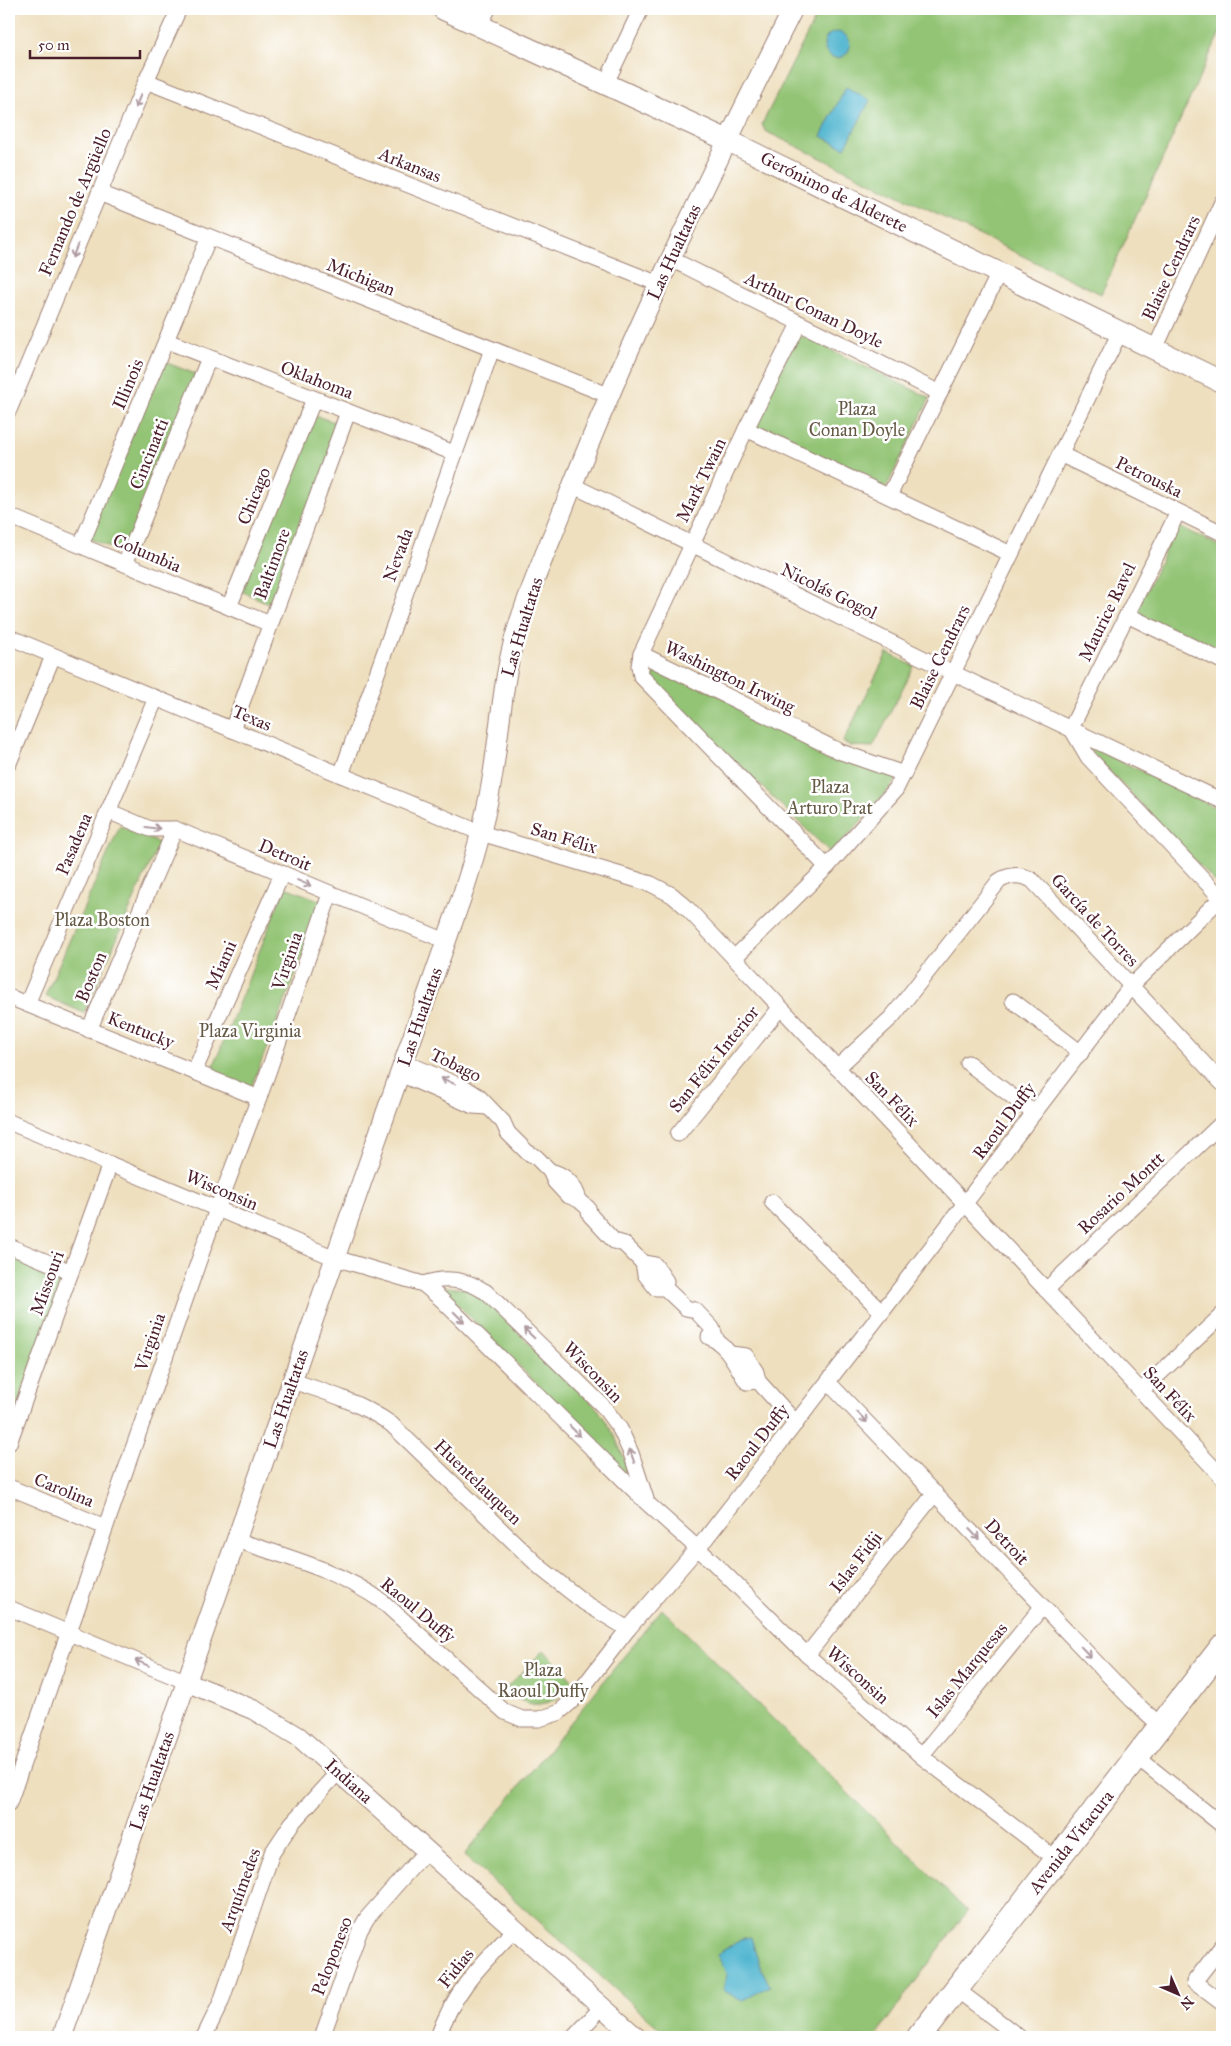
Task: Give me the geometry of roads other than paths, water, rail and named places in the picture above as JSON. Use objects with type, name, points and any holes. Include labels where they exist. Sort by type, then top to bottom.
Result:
[{"type":"main road","name":"Gerónimo de Alderete","points":[[443,9],[484,17],[606,83],[727,140],[1222,382]]},
{"type":"main road","name":"Avenida Vitacura","points":[[919,2037],[1222,1647]]},
{"type":"street","name":"Fernando de Argüello","points":[[9,410],[146,81],[179,9]]},
{"type":"street","points":[[606,83],[640,9]]},
{"type":"street","name":"Las Hualtatas","points":[[67,2036],[236,1540],[446,941],[481,833],[494,770],[505,680],[525,605],[608,395],[727,140],[793,9]]},
{"type":"street","name":"Arkansas","points":[[146,81],[659,284]]},
{"type":"street","name":"Michigan","points":[[99,194],[608,395]]},
{"type":"street","name":"Blaise Cendrars","points":[[1155,349],[1219,220],[1222,202]]},
{"type":"street","name":"Illinois","points":[[80,545],[209,237]]},
{"type":"street","name":"Arthur Conan Doyle","points":[[671,260],[940,393]]},
{"type":"street","points":[[889,496],[999,273]]},
{"type":"street","name":"Mark Twain","points":[[641,654],[691,543],[799,324]]},
{"type":"street","name":"Blaise Cendrars","points":[[734,958],[826,867],[896,789],[1120,332]]},
{"type":"street","name":"Oklahoma","points":[[167,341],[454,453]]},
{"type":"street","name":"Nevada","points":[[340,775],[492,349]]},
{"type":"street","name":"Cincinatti","points":[[125,564],[209,358]]},
{"type":"street","name":"Chicago","points":[[229,607],[314,399]]},
{"type":"street","name":"Baltimore","points":[[232,730],[348,412]]},
{"type":"street","points":[[746,429],[1011,554]]},
{"type":"street","name":"Petrouska","points":[[1060,454],[1222,534]]},
{"type":"street","name":"Nicolás Gogol","points":[[572,485],[953,673],[1222,801]]},
{"type":"street","name":"Maurice Ravel","points":[[1071,728],[1178,512]]},
{"type":"street","name":"Columbia","points":[[9,516],[270,624]]},
{"type":"street","points":[[1127,615],[1222,662]]},
{"type":"street","name":"Texas","points":[[9,637],[481,833]]},
{"type":"street","name":"Washington Irwing","points":[[826,867],[640,676],[641,654],[841,752],[904,774]]},
{"type":"street","points":[[9,763],[53,656]]},
{"type":"street","name":"Pasadena","points":[[27,1004],[156,698]]},
{"type":"street","points":[[1071,728],[1088,757],[1222,898]]},
{"type":"street","name":"Detroit","points":[[108,811],[150,829],[175,829],[446,941]]},
{"type":"street","name":"Boston","points":[[89,1030],[175,829]]},
{"type":"street","name":"San Félix","points":[[481,833],[651,884],[672,895],[685,906],[1222,1477]]},
{"type":"street","name":"Miami","points":[[194,1072],[282,874]]},
{"type":"street","name":"García de Torres","points":[[837,1068],[892,1017],[999,882],[1011,876],[1023,876],[1032,880],[1222,1083]]},
{"type":"street","name":"Virginia","points":[[9,1803],[330,894]]},
{"type":"street","name":"Raoul Duffy","points":[[236,1540],[341,1576],[368,1591],[384,1602],[505,1712],[522,1718],[539,1719],[549,1717],[566,1708],[628,1629],[698,1548],[796,1423],[1131,986],[1222,898]]},
{"type":"street","name":"Kentucky","points":[[9,997],[259,1098]]},
{"type":"street","points":[[1013,1001],[1080,1053]]},
{"type":"street","name":"San Félix Interior","points":[[678,1134],[780,1008]]},
{"type":"street","points":[[968,1063],[1034,1113]]},
{"type":"street","name":"Tobago","points":[[402,1068],[466,1089],[478,1096],[504,1122],[508,1133],[550,1171],[555,1182],[567,1195],[584,1204],[590,1215],[614,1241],[624,1244],[643,1263],[645,1274],[656,1288],[665,1288],[686,1308],[687,1316],[705,1336],[717,1341],[731,1354],[735,1365],[747,1382],[758,1381],[796,1423]]},
{"type":"street","name":"Wisconsin","points":[[9,1122],[335,1258],[423,1284],[441,1299],[647,1503],[698,1548],[807,1655],[922,1756],[1057,1860]]},
{"type":"street","name":"Rosario Montt","points":[[1046,1290],[1222,1123]]},
{"type":"street","name":"Missouri","points":[[9,1443],[110,1164]]},
{"type":"street","points":[[772,1202],[882,1312]]},
{"type":"street","points":[[9,1246],[71,1272]]},
{"type":"street","name":"Wisconsin","points":[[423,1284],[434,1280],[456,1280],[477,1286],[486,1292],[603,1406],[620,1429],[631,1453],[647,1503]]},
{"type":"street","points":[[1142,1391],[1222,1315]]},
{"type":"street","name":"Huentelauquen","points":[[292,1381],[352,1401],[391,1424],[542,1569],[585,1603],[628,1629]]},
{"type":"street","name":"Detroit","points":[[828,1382],[1141,1710],[1161,1726]]},
{"type":"street","name":"Carolina","points":[[9,1487],[106,1527]]},
{"type":"street","name":"Islas Fidji","points":[[807,1655],[935,1493]]},
{"type":"street","name":"Islas Marquesas","points":[[922,1756],[1042,1607]]},
{"type":"street","name":"Indiana","points":[[9,1608],[272,1718],[299,1737],[339,1771],[636,2037]]},
{"type":"street","points":[[1137,1757],[1222,1825]]},
{"type":"street","name":"Arquímedes","points":[[204,2037],[221,2002],[272,1853],[292,1823],[339,1771]]},
{"type":"street","name":"Peloponeso","points":[[322,2037],[355,1943],[367,1918],[427,1850]]},
{"type":"street","name":"Fidias","points":[[438,2037],[452,2002],[461,1989],[515,1929]]},
{"type":"street","points":[[1222,1946],[1194,1982],[1222,2003]]},
{"type":"street","points":[[956,1989],[1019,2037]]},
{"type":"street","points":[[574,2037],[602,2007]]},
{"type":"water","points":[[837,32],[847,35],[850,45],[847,55],[837,58],[827,55],[824,45],[827,35]]},
{"type":"water","points":[[846,87],[870,100],[845,148],[821,136]]},
{"type":"water","points":[[751,1937],[759,1964],[770,1986],[742,2001],[723,1990],[727,1975],[717,1954],[744,1938]]},
{"type":"park label","name":"Plaza Conan Doyle","points":[[857,419]]},
{"type":"park label","name":"Plaza Arturo Prat","points":[[830,798]]},
{"type":"park label","name":"Plaza Boston","points":[[102,920]]},
{"type":"park label","name":"Plaza Virginia","points":[[250,1031]]},
{"type":"park label","name":"Plaza Raoul Duffy","points":[[543,1680]]}]
